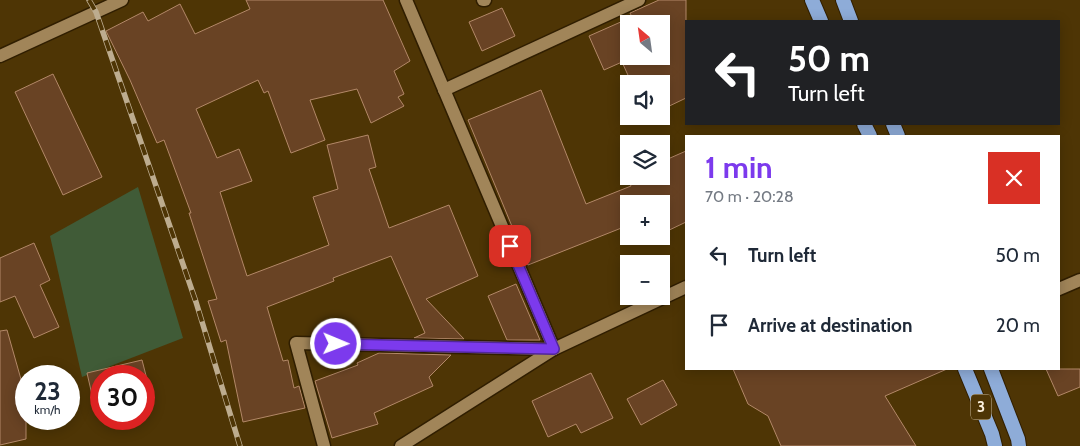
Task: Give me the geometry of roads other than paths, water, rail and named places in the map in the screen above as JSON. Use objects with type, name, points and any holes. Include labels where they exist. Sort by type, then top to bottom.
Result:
[{"type":"highway","points":[[812,0],[821,20]]},
{"type":"highway","points":[[843,0],[852,20]]},
{"type":"highway","name":"3","points":[[965,370],[992,434],[995,446]]},
{"type":"highway","name":"3","points":[[991,370],[1020,444]]},
{"type":"street","points":[[0,56],[122,0]]},
{"type":"street","points":[[406,0],[554,349]]},
{"type":"street","points":[[444,90],[639,0]]},
{"type":"street","points":[[1060,289],[1080,280]]},
{"type":"street","points":[[401,446],[554,349],[685,287]]},
{"type":"street","points":[[324,446],[296,343],[554,349]]},
{"type":"railway","points":[[89,0],[96,12],[196,302],[240,446]]}]
